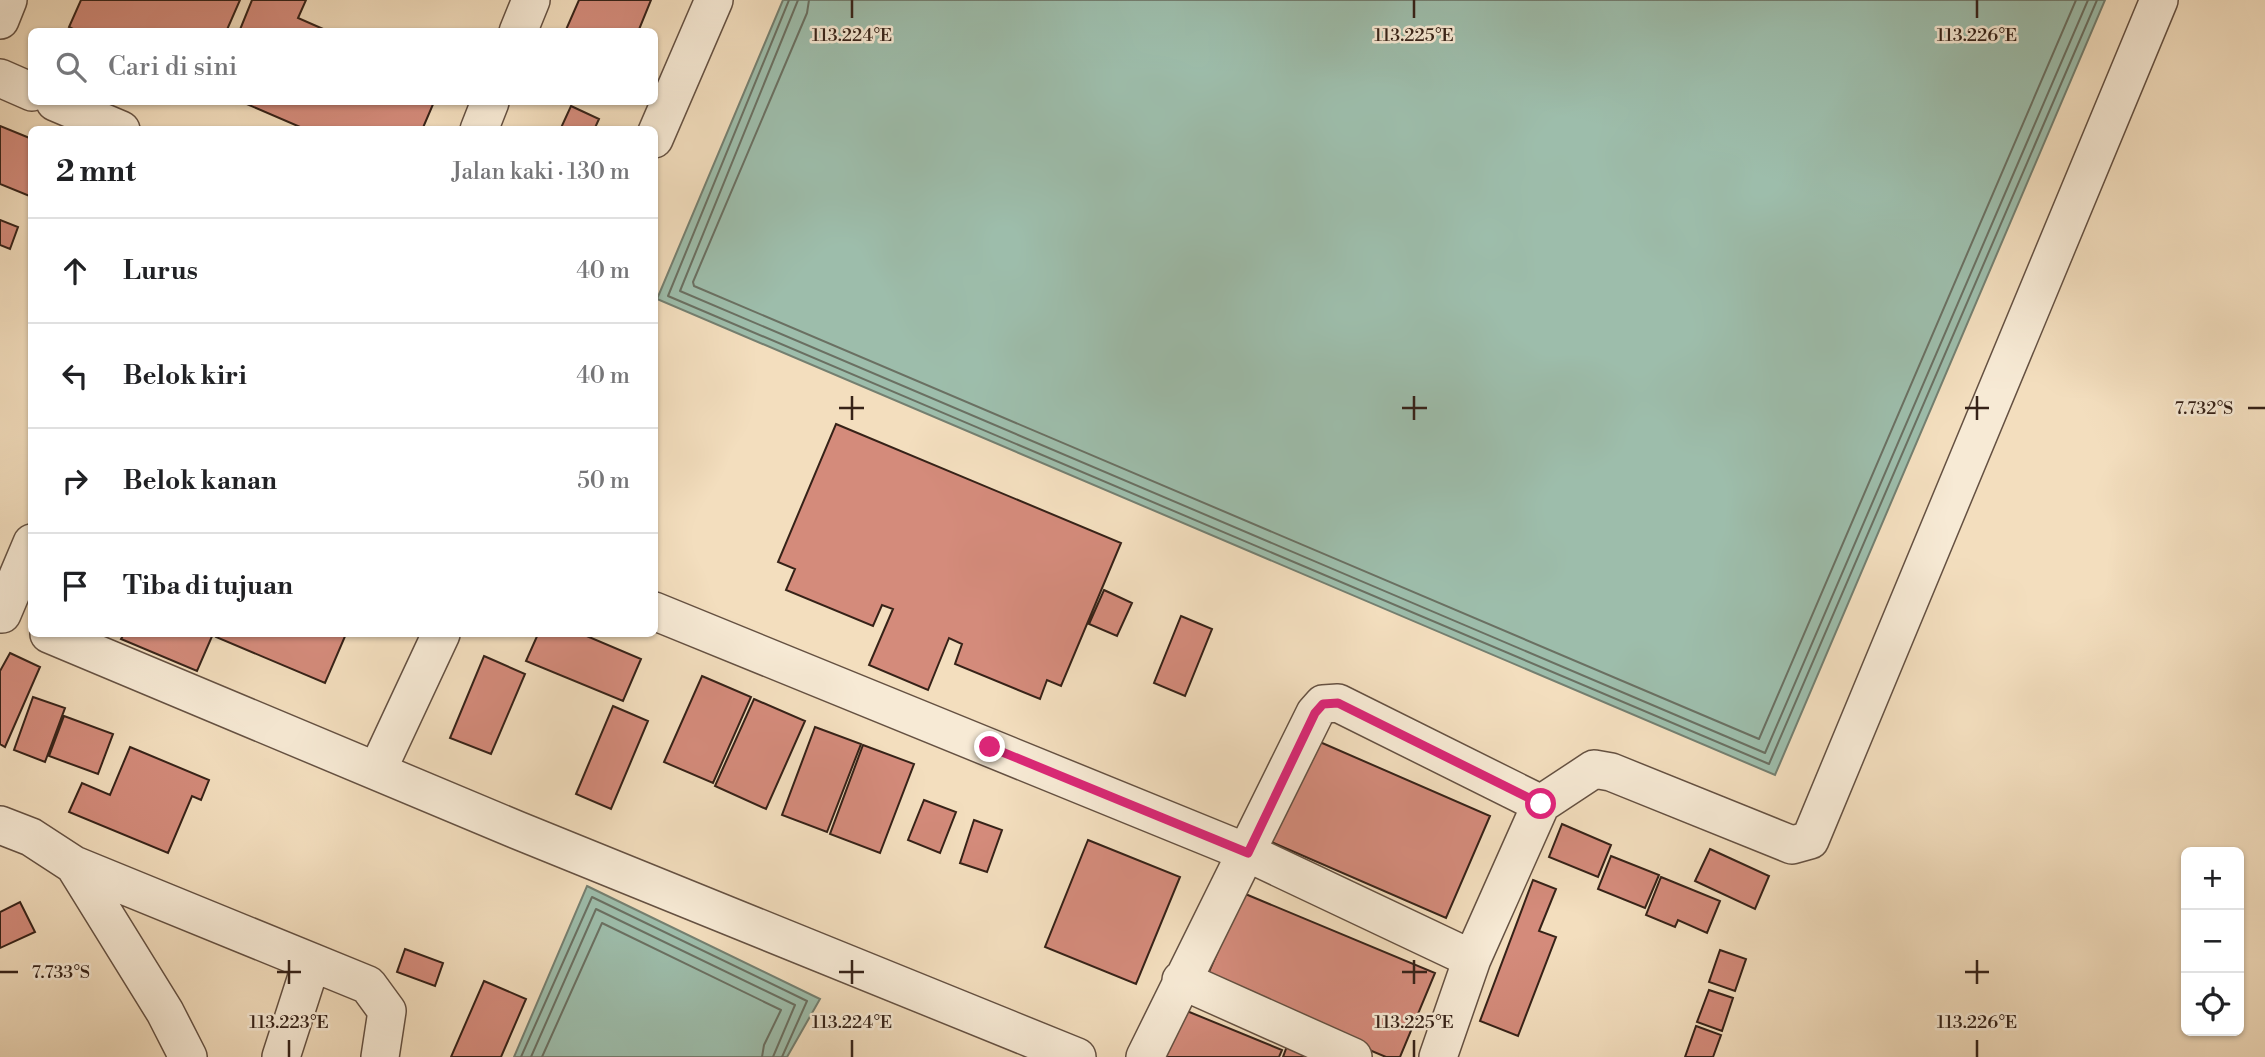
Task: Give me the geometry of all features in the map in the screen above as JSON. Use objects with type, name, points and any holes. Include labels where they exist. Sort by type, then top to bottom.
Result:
[{"type":"lane","points":[[0,20],[8,0]]},
{"type":"lane","points":[[520,28],[531,0]]},
{"type":"lane","points":[[658,130],[714,0]]},
{"type":"lane","points":[[1438,1057],[1472,959],[1541,804],[1594,769],[1611,772],[1793,845],[1803,845],[1810,840],[2159,0]]},
{"type":"lane","points":[[0,78],[28,90]]},
{"type":"lane","points":[[62,105],[112,126]]},
{"type":"lane","points":[[481,126],[489,105]]},
{"type":"lane","points":[[11,618],[28,557]]},
{"type":"lane","points":[[658,613],[1248,853],[1472,959]]},
{"type":"lane","points":[[55,637],[1077,1057]]},
{"type":"lane","points":[[377,771],[440,637]]},
{"type":"lane","points":[[1145,1057],[1315,713],[1323,704],[1338,703],[1541,804]]},
{"type":"lane","points":[[0,825],[31,837],[75,865],[311,964],[368,985],[387,1011],[380,1057]]},
{"type":"lane","points":[[75,865],[165,1012],[188,1057]]},
{"type":"lane","points":[[281,1057],[311,964]]},
{"type":"lane","points":[[1181,980],[1353,1057]]},
{"type":"water","points":[[783,0],[2105,0],[1775,775],[658,299]]},
{"type":"water","points":[[587,886],[820,999],[787,1057],[514,1057]]},
{"type":"building","points":[[81,0],[240,0],[228,28],[69,27]]},
{"type":"building","points":[[252,0],[306,0],[298,18],[321,28],[241,28]]},
{"type":"building","points":[[579,0],[651,0],[640,28],[567,28]]},
{"type":"building","points":[[249,105],[433,105],[424,126],[298,126]]},
{"type":"building","points":[[571,106],[599,119],[596,126],[562,126]]},
{"type":"building","points":[[0,126],[28,137],[28,195],[0,184]]},
{"type":"building","points":[[0,220],[18,227],[10,249],[0,245]]},
{"type":"building","points":[[836,424],[1121,543],[1061,686],[1047,680],[1040,699],[955,664],[962,644],[949,638],[928,690],[869,665],[893,609],[882,605],[873,626],[786,590],[795,569],[778,562]]},
{"type":"building","points":[[1104,590],[1132,603],[1117,636],[1089,624]]},
{"type":"building","points":[[1181,616],[1212,629],[1185,696],[1154,683]]},
{"type":"building","points":[[122,637],[212,637],[197,671],[121,639]]},
{"type":"building","points":[[216,637],[345,637],[325,683]]},
{"type":"building","points":[[537,637],[589,637],[641,659],[623,701],[526,661]]},
{"type":"building","points":[[10,653],[40,667],[5,747],[0,744],[0,671]]},
{"type":"building","points":[[484,656],[525,674],[491,754],[450,738]]},
{"type":"building","points":[[702,676],[751,697],[713,783],[664,762]]},
{"type":"building","points":[[33,697],[65,708],[45,762],[14,750]]},
{"type":"building","points":[[754,699],[805,721],[766,809],[715,786]]},
{"type":"building","points":[[613,706],[648,721],[611,809],[576,794]]},
{"type":"building","points":[[64,716],[113,734],[98,774],[49,756]]},
{"type":"building","points":[[815,727],[861,744],[827,832],[782,815]]},
{"type":"building","points":[[1313,739],[1490,816],[1446,918],[1269,841]]},
{"type":"building","points":[[863,745],[914,764],[880,853],[830,834]]},
{"type":"building","points":[[130,747],[209,780],[201,800],[192,796],[168,853],[69,812],[82,783],[110,795]]},
{"type":"building","points":[[924,800],[956,812],[940,853],[908,840]]},
{"type":"building","points":[[974,820],[1002,830],[987,872],[960,863]]},
{"type":"building","points":[[1562,824],[1611,845],[1598,877],[1549,857]]},
{"type":"building","points":[[1088,840],[1180,877],[1136,984],[1045,947]]},
{"type":"building","points":[[1710,849],[1769,876],[1755,909],[1695,881]]},
{"type":"building","points":[[1611,856],[1659,875],[1645,908],[1598,889]]},
{"type":"building","points":[[1661,877],[1720,901],[1707,933],[1678,920],[1675,927],[1646,915]]},
{"type":"building","points":[[1533,880],[1556,889],[1539,931],[1556,937],[1518,1036],[1480,1021]]},
{"type":"building","points":[[1243,893],[1435,973],[1400,1057],[1386,1057],[1205,981]]},
{"type":"building","points":[[20,902],[35,932],[0,948],[0,912]]},
{"type":"building","points":[[405,949],[443,963],[435,986],[397,972]]},
{"type":"building","points":[[1720,950],[1746,959],[1735,991],[1709,982]]},
{"type":"building","points":[[484,981],[526,999],[501,1057],[451,1057]]},
{"type":"building","points":[[1709,990],[1733,998],[1722,1031],[1697,1022]]},
{"type":"building","points":[[1182,1009],[1282,1050],[1279,1057],[1163,1057]]},
{"type":"building","points":[[1696,1026],[1721,1035],[1713,1057],[1685,1057]]},
{"type":"building","points":[[1287,1046],[1316,1057],[1283,1057]]},
{"type":"route","points":[[990,747],[1248,853],[1315,713],[1323,704],[1338,703],[1541,804]]}]
